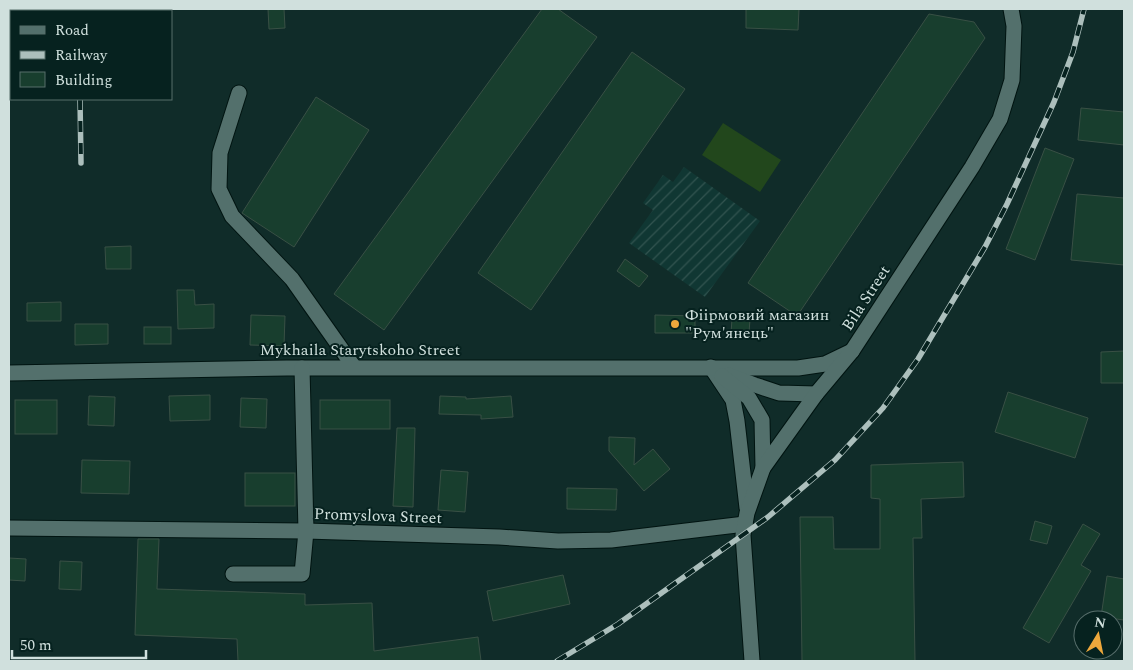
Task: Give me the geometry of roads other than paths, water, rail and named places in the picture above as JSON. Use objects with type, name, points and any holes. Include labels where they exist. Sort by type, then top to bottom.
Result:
[{"type":"street","name":"Bila Street","points":[[752,661],[743,535],[746,518],[764,468],[816,394],[852,351],[972,167],[1000,119],[1012,80],[1014,26],[1011,9]]},
{"type":"street","points":[[239,93],[220,153],[218,189],[232,216],[292,279],[354,368]]},
{"type":"street","name":"Mykhaila Starytskoho Street","points":[[9,373],[302,368],[798,368],[825,364],[852,351]]},
{"type":"street","points":[[233,574],[302,574],[306,531],[302,368]]},
{"type":"street","name":"Mykhaila Starytskoho Street","points":[[711,368],[779,393],[816,394]]},
{"type":"street","points":[[711,368],[749,398],[762,420],[764,468]]},
{"type":"street","points":[[711,368],[733,400],[737,421],[746,518]]},
{"type":"street","name":"Promyslova Street","points":[[9,528],[306,531],[499,537],[558,541],[611,540],[746,518]]},
{"type":"railway","points":[[557,661],[618,624],[768,517],[835,460],[883,408],[918,359],[985,247],[1007,204],[1054,102],[1073,52],[1084,9]]},
{"type":"railway","points":[[80,100],[81,163]]},
{"type":"place","name":"Фіірмовий магазин \"Рум'янець\"","points":[[675,324]]}]
